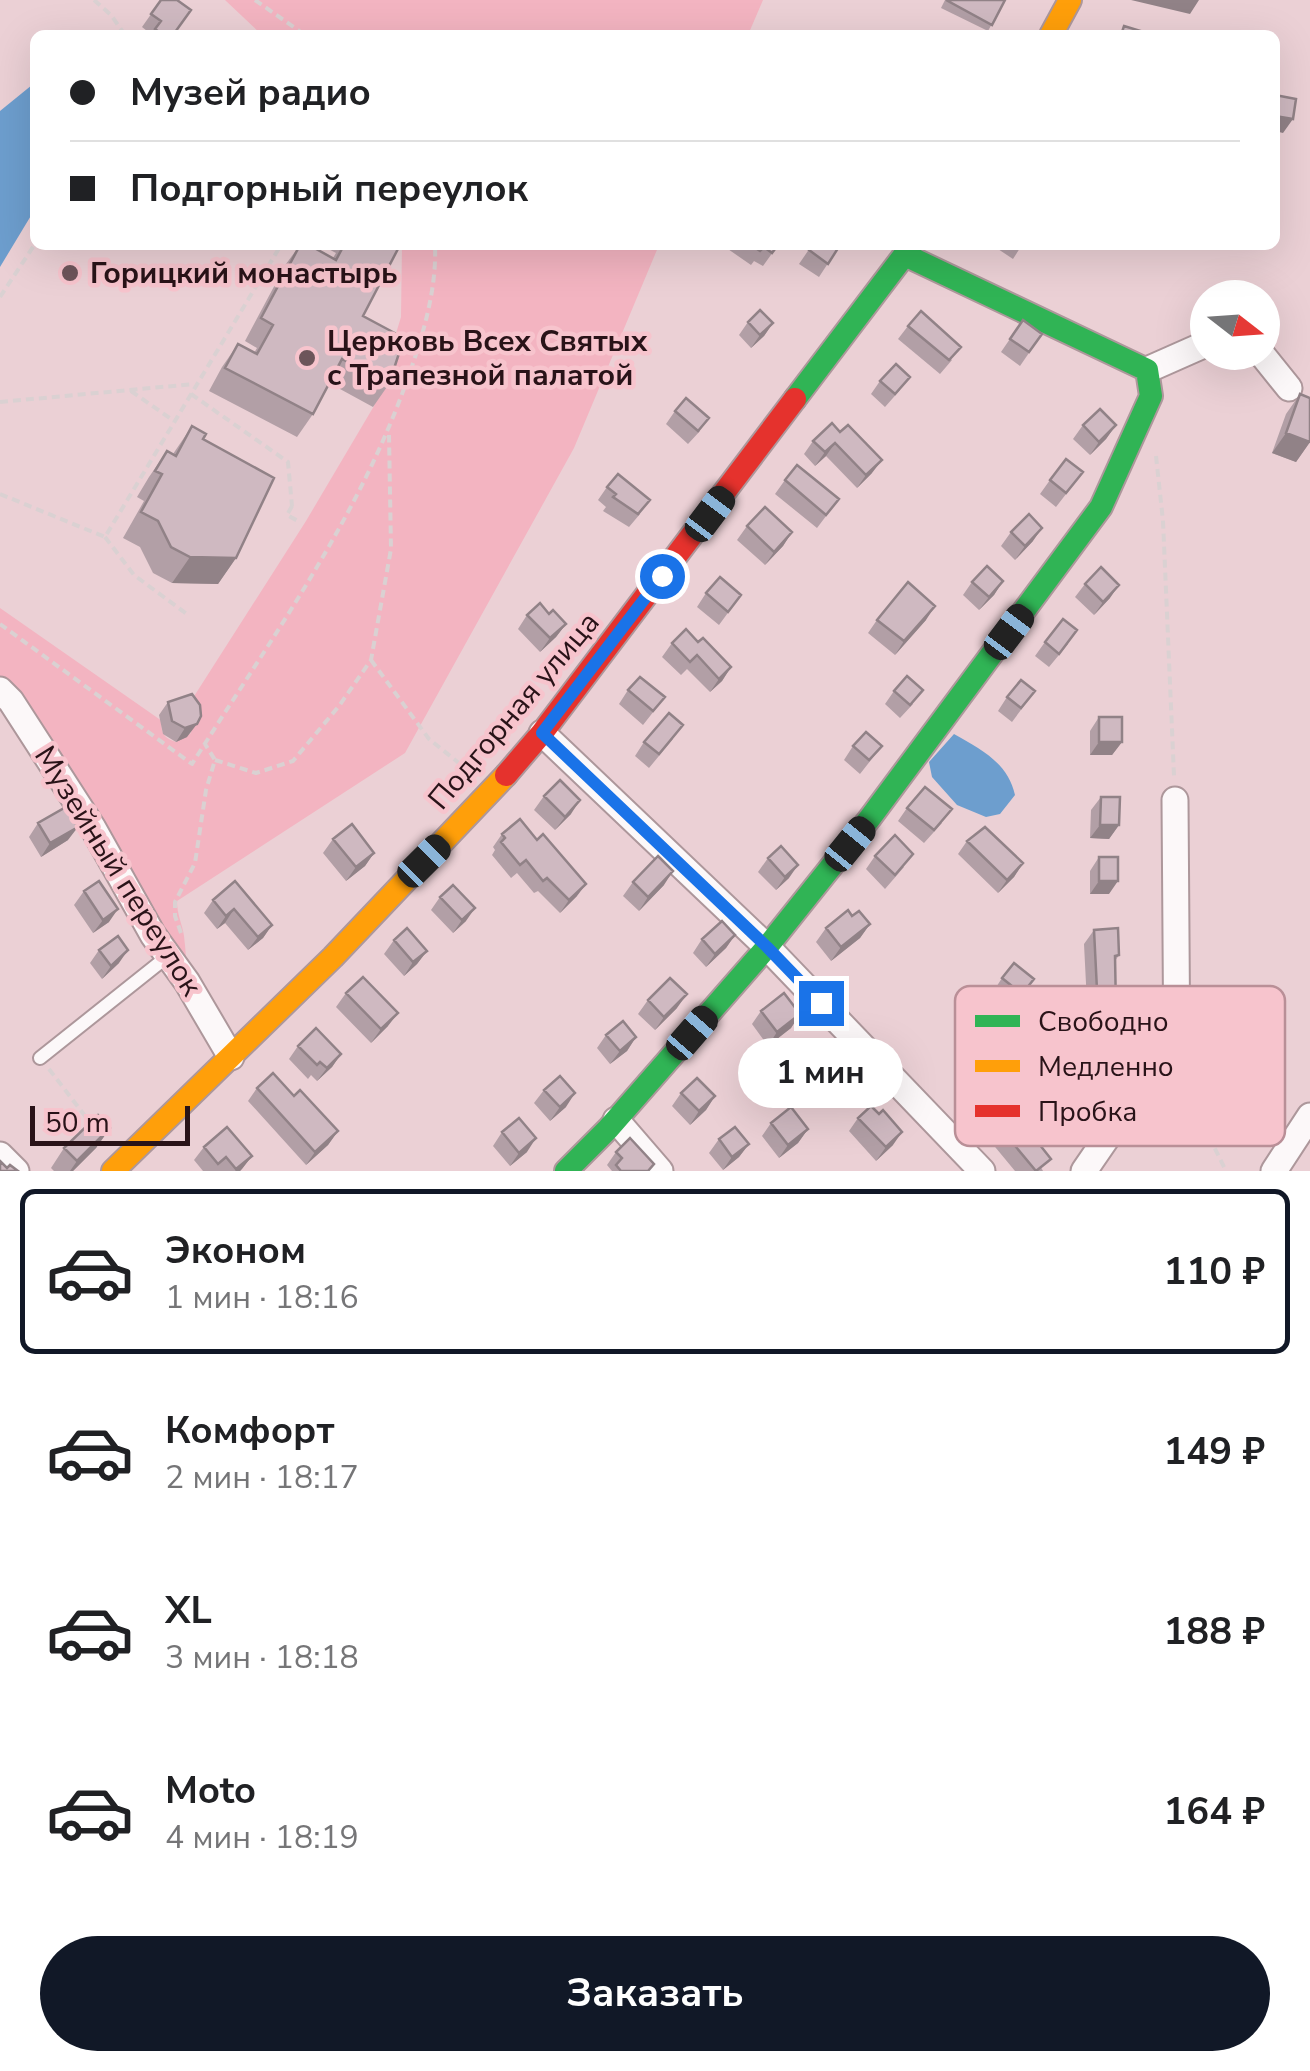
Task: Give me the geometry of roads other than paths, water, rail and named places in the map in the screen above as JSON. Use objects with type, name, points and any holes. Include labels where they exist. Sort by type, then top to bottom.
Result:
[{"type":"main road","points":[[1055,30],[1070,0]]},
{"type":"main road","points":[[566,1171],[616,1120],[767,947],[870,818],[1101,507],[1149,383],[908,250]]},
{"type":"main road","name":"Подгорная улица","points":[[117,1167],[494,790],[542,733],[908,250]]},
{"type":"street","points":[[1149,383],[1190,356]]},
{"type":"street","points":[[1274,370],[1289,388]]},
{"type":"street","name":"Музейный переулок","points":[[0,690],[12,701],[175,946],[231,1057]]},
{"type":"street","points":[[542,733],[767,947],[955,1143]]},
{"type":"street","points":[[1175,800],[1176,986]]},
{"type":"street","points":[[1274,1171],[1310,1116]]},
{"type":"street","points":[[616,1120],[660,1171]]},
{"type":"street","points":[[958,1146],[982,1171]]},
{"type":"street","points":[[1084,1171],[1101,1146]]},
{"type":"street","points":[[0,1155],[16,1171]]},
{"type":"lane","points":[[40,1058],[175,946]]},
{"type":"water","points":[[30,87],[30,217],[0,267],[0,111]]},
{"type":"water","points":[[954,734],[992,758],[1012,784],[1015,795],[1000,814],[986,817],[957,805],[932,777],[929,762]]},
{"type":"place","name":"Горицкий монастырь","points":[[70,273]]},
{"type":"place","name":"Церковь Всех Святых с Трапезной палатой","points":[[307,358]]}]
